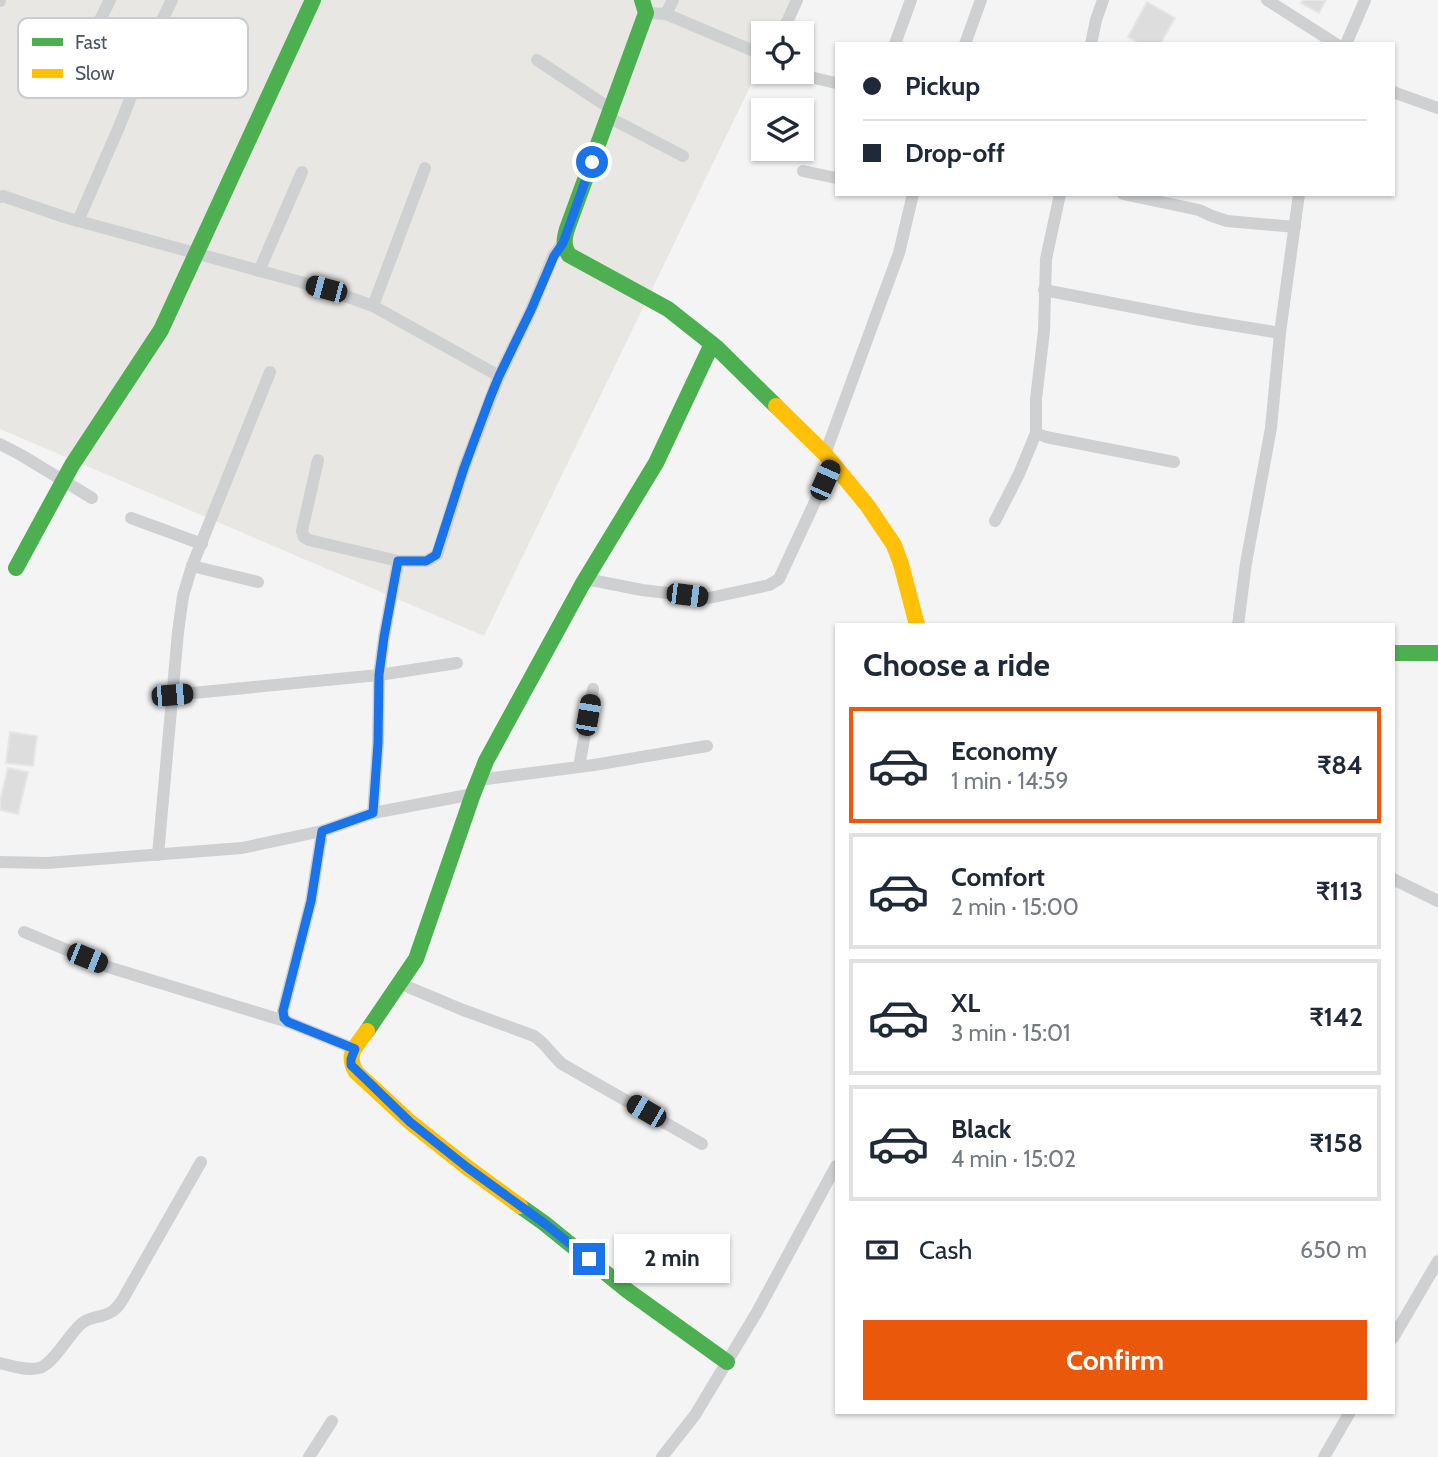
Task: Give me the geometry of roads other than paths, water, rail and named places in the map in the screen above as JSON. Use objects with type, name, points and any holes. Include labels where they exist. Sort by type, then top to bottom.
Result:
[{"type":"street","points":[[101,18],[110,0]]},
{"type":"street","points":[[163,18],[172,0]]},
{"type":"street","points":[[16,568],[72,465],[161,330],[313,0]]},
{"type":"street","points":[[666,15],[673,0]]},
{"type":"street","points":[[787,21],[797,0]]},
{"type":"street","points":[[896,42],[911,0]]},
{"type":"street","points":[[966,42],[981,0]]},
{"type":"street","points":[[1091,42],[1103,0]]},
{"type":"street","points":[[1267,0],[1333,42]]},
{"type":"street","points":[[1347,42],[1365,0]]},
{"type":"street","points":[[318,460],[302,531],[304,537],[398,561],[426,561],[436,555],[464,468],[499,376],[554,256],[563,243],[610,113],[644,6],[751,50]]},
{"type":"street","points":[[537,60],[610,113],[683,156]]},
{"type":"street","points":[[814,78],[835,83]]},
{"type":"street","points":[[1395,93],[1438,108]]},
{"type":"street","points":[[78,221],[131,98]]},
{"type":"street","points":[[373,306],[425,168]]},
{"type":"street","points":[[803,171],[835,178]]},
{"type":"street","points":[[260,271],[302,172]]},
{"type":"street","points":[[586,579],[642,590],[709,598],[769,585],[779,579],[829,458],[899,253],[911,196]]},
{"type":"street","points":[[995,521],[1019,474],[1036,432],[1036,399],[1044,331],[1046,259],[1060,196]]},
{"type":"street","points":[[1132,196],[1199,210],[1227,221],[1295,227]]},
{"type":"street","points":[[1238,623],[1246,563],[1271,428],[1280,333],[1299,196]]},
{"type":"street","points":[[0,197],[326,289],[373,306],[499,376]]},
{"type":"street","points":[[563,243],[569,255],[668,309],[712,344],[829,458],[867,505],[894,545],[916,623]]},
{"type":"street","points":[[1044,290],[1280,333]]},
{"type":"street","points":[[712,344],[656,463],[586,579],[503,727],[476,787],[416,960],[355,1049],[351,1065],[410,1122],[468,1168],[544,1223],[628,1291],[727,1362]]},
{"type":"street","points":[[158,855],[183,596],[192,566],[270,372]]},
{"type":"street","points":[[1036,432],[1046,437],[1174,462]]},
{"type":"street","points":[[0,444],[92,498]]},
{"type":"street","points":[[131,518],[202,544]]},
{"type":"street","points":[[373,813],[379,675],[398,561]]},
{"type":"street","points":[[192,566],[258,582]]},
{"type":"street","points":[[1395,653],[1438,653]]},
{"type":"street","points":[[172,695],[379,675],[457,663]]},
{"type":"street","points":[[579,767],[593,689]]},
{"type":"street","points":[[0,862],[47,863],[242,848],[322,831],[373,813],[476,787],[707,746]]},
{"type":"street","points":[[288,1022],[283,1011],[309,913],[322,831]]},
{"type":"street","points":[[1395,880],[1438,901]]},
{"type":"street","points":[[24,932],[108,967],[288,1022],[355,1049]]},
{"type":"street","points":[[401,984],[534,1036],[541,1040],[553,1057],[562,1064],[702,1144]]},
{"type":"street","points":[[0,1363],[29,1369],[44,1366],[81,1323],[115,1310],[201,1162]]},
{"type":"street","points":[[662,1457],[695,1415],[757,1312],[835,1168]]},
{"type":"street","points":[[1395,1335],[1438,1261]]},
{"type":"street","points":[[1324,1457],[1349,1414]]},
{"type":"street","points":[[309,1457],[332,1421]]}]
